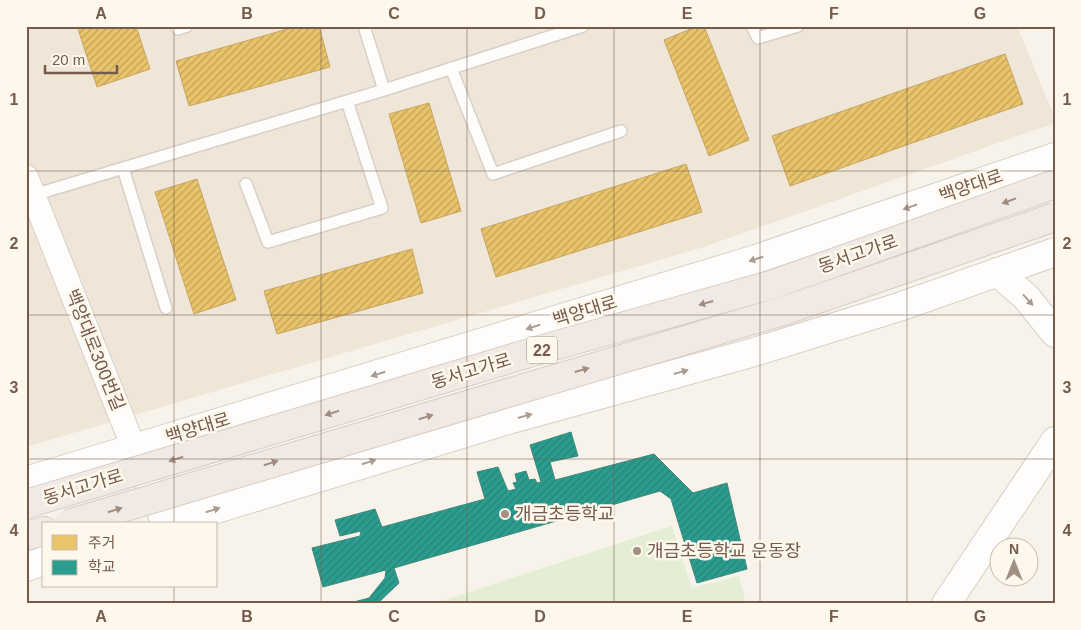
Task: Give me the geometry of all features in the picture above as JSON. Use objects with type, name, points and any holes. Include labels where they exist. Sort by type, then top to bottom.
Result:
[{"type":"highway","name":"동서고가로","points":[[26,504],[527,354],[774,284],[1055,184]]},
{"type":"highway","name":"동서고가로","points":[[75,522],[786,310],[1055,217]]},
{"type":"highway","name":"동서고가로","points":[[26,536],[42,532]]},
{"type":"main road","name":"백양대로","points":[[26,481],[756,259],[1055,157]]},
{"type":"main road","points":[[172,522],[508,420],[760,350],[899,307],[1055,252]]},
{"type":"main road","points":[[997,272],[1026,297],[1055,333]]},
{"type":"main road","points":[[946,604],[1055,441]]},
{"type":"main road","points":[[26,567],[42,562]]},
{"type":"street","name":"백양대로300번길","points":[[29,190],[164,522]]},
{"type":"lane","points":[[177,26],[178,29],[187,26]]},
{"type":"lane","points":[[364,26],[384,90]]},
{"type":"lane","points":[[29,190],[123,168],[384,90],[583,26]]},
{"type":"lane","points":[[752,26],[758,38],[798,26]]},
{"type":"lane","points":[[452,68],[492,174],[622,130]]},
{"type":"lane","points":[[246,184],[268,242],[382,208],[347,101]]},
{"type":"lane","points":[[123,168],[166,308]]},
{"type":"shaded area","points":[[26,26],[1017,26],[1055,118],[1055,123],[704,247],[26,447]]},
{"type":"green space","name":"개금초등학교 운동장","points":[[672,526],[692,588],[739,576],[746,604],[432,604]]},
{"type":"building: 주거","points":[[77,26],[136,26],[150,69],[97,87]]},
{"type":"building: 주거","points":[[298,26],[319,26],[330,67],[189,106],[176,61]]},
{"type":"building: 주거","points":[[698,26],[704,26],[749,140],[709,156],[664,40]]},
{"type":"building: 주거","points":[[1005,54],[1023,104],[790,186],[772,136]]},
{"type":"building: 주거","points":[[429,103],[461,211],[421,223],[389,114]]},
{"type":"building: 주거","points":[[686,164],[702,212],[496,277],[481,229]]},
{"type":"building: 주거","points":[[197,179],[236,300],[194,314],[155,192]]},
{"type":"building: 주거","points":[[412,249],[423,293],[277,334],[264,291]]},
{"type":"building: 학교","name":"개금초등학교","points":[[571,432],[578,456],[550,462],[555,480],[654,454],[693,493],[727,483],[747,569],[697,583],[671,499],[660,491],[394,568],[399,583],[377,604],[346,604],[369,598],[385,578],[386,570],[323,587],[312,548],[360,536],[361,531],[340,536],[335,520],[375,509],[382,527],[485,499],[477,472],[498,467],[508,491],[516,489],[513,483],[517,482],[515,474],[526,471],[529,480],[535,479],[537,483],[541,482],[530,445]]},
{"type":"place","name":"개금초등학교","points":[[505,514]]},
{"type":"place","name":"개금초등학교 운동장","points":[[637,551]]}]
